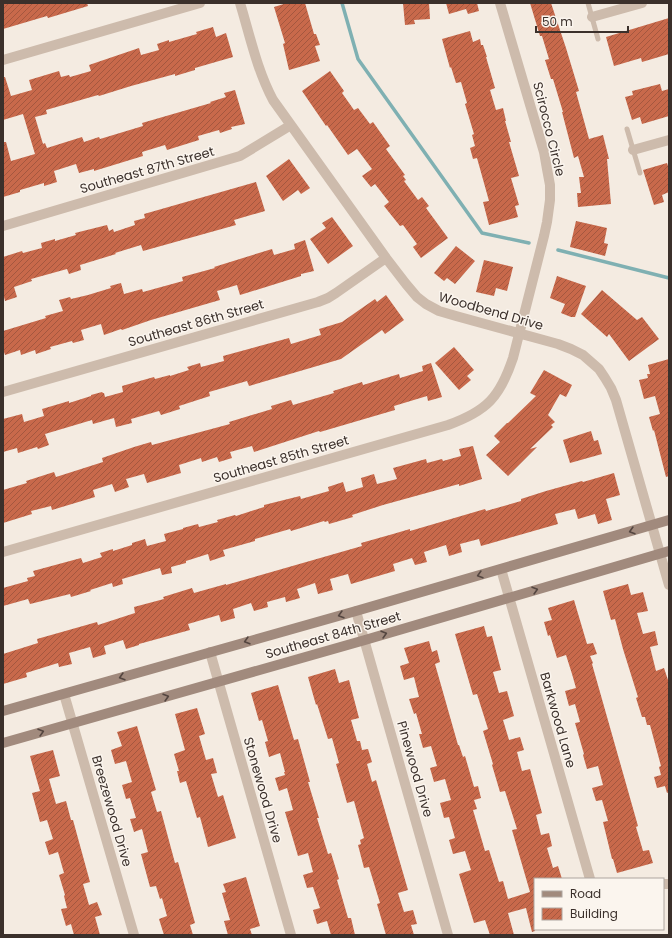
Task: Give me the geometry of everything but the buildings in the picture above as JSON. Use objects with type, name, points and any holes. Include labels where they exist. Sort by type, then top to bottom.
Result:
[{"type":"street","points":[[3,60],[200,3]]},
{"type":"street","name":"Woodbend Drive","points":[[240,3],[264,82],[273,100],[386,258],[417,297],[439,311],[558,344],[583,355],[599,369],[611,388],[616,400],[651,525],[664,553],[669,586]]},
{"type":"street","name":"Scirocco Circle","points":[[500,3],[544,152],[550,185],[550,200],[544,236],[519,334]]},
{"type":"street","points":[[592,16],[642,3]]},
{"type":"street","name":"Southeast 87th Street","points":[[3,226],[240,156],[291,125]]},
{"type":"street","points":[[633,150],[669,140]]},
{"type":"street","name":"Southeast 86th Street","points":[[3,392],[318,302],[336,293],[386,258]]},
{"type":"street","name":"Southeast 85th Street","points":[[3,552],[448,424],[467,417],[487,405],[502,386],[507,375],[519,334]]},
{"type":"street","name":"Southeast 84th Street","points":[[3,711],[669,520]]},
{"type":"street","name":"Southeast 84th Street","points":[[3,743],[664,553]]},
{"type":"street","name":"Barkwood Lane","points":[[501,569],[590,878]]},
{"type":"street","name":"Pinewood Drive","points":[[356,611],[448,935]]},
{"type":"street","name":"Stonewood Drive","points":[[210,652],[291,935]]},
{"type":"street","name":"Breezewood Drive","points":[[64,694],[134,935]]},
{"type":"lane","points":[[588,3],[598,39]]},
{"type":"lane","points":[[627,129],[640,173]]},
{"type":"waterway","points":[[342,3],[358,59],[482,233],[529,243]]},
{"type":"waterway","points":[[558,250],[669,278]]}]
